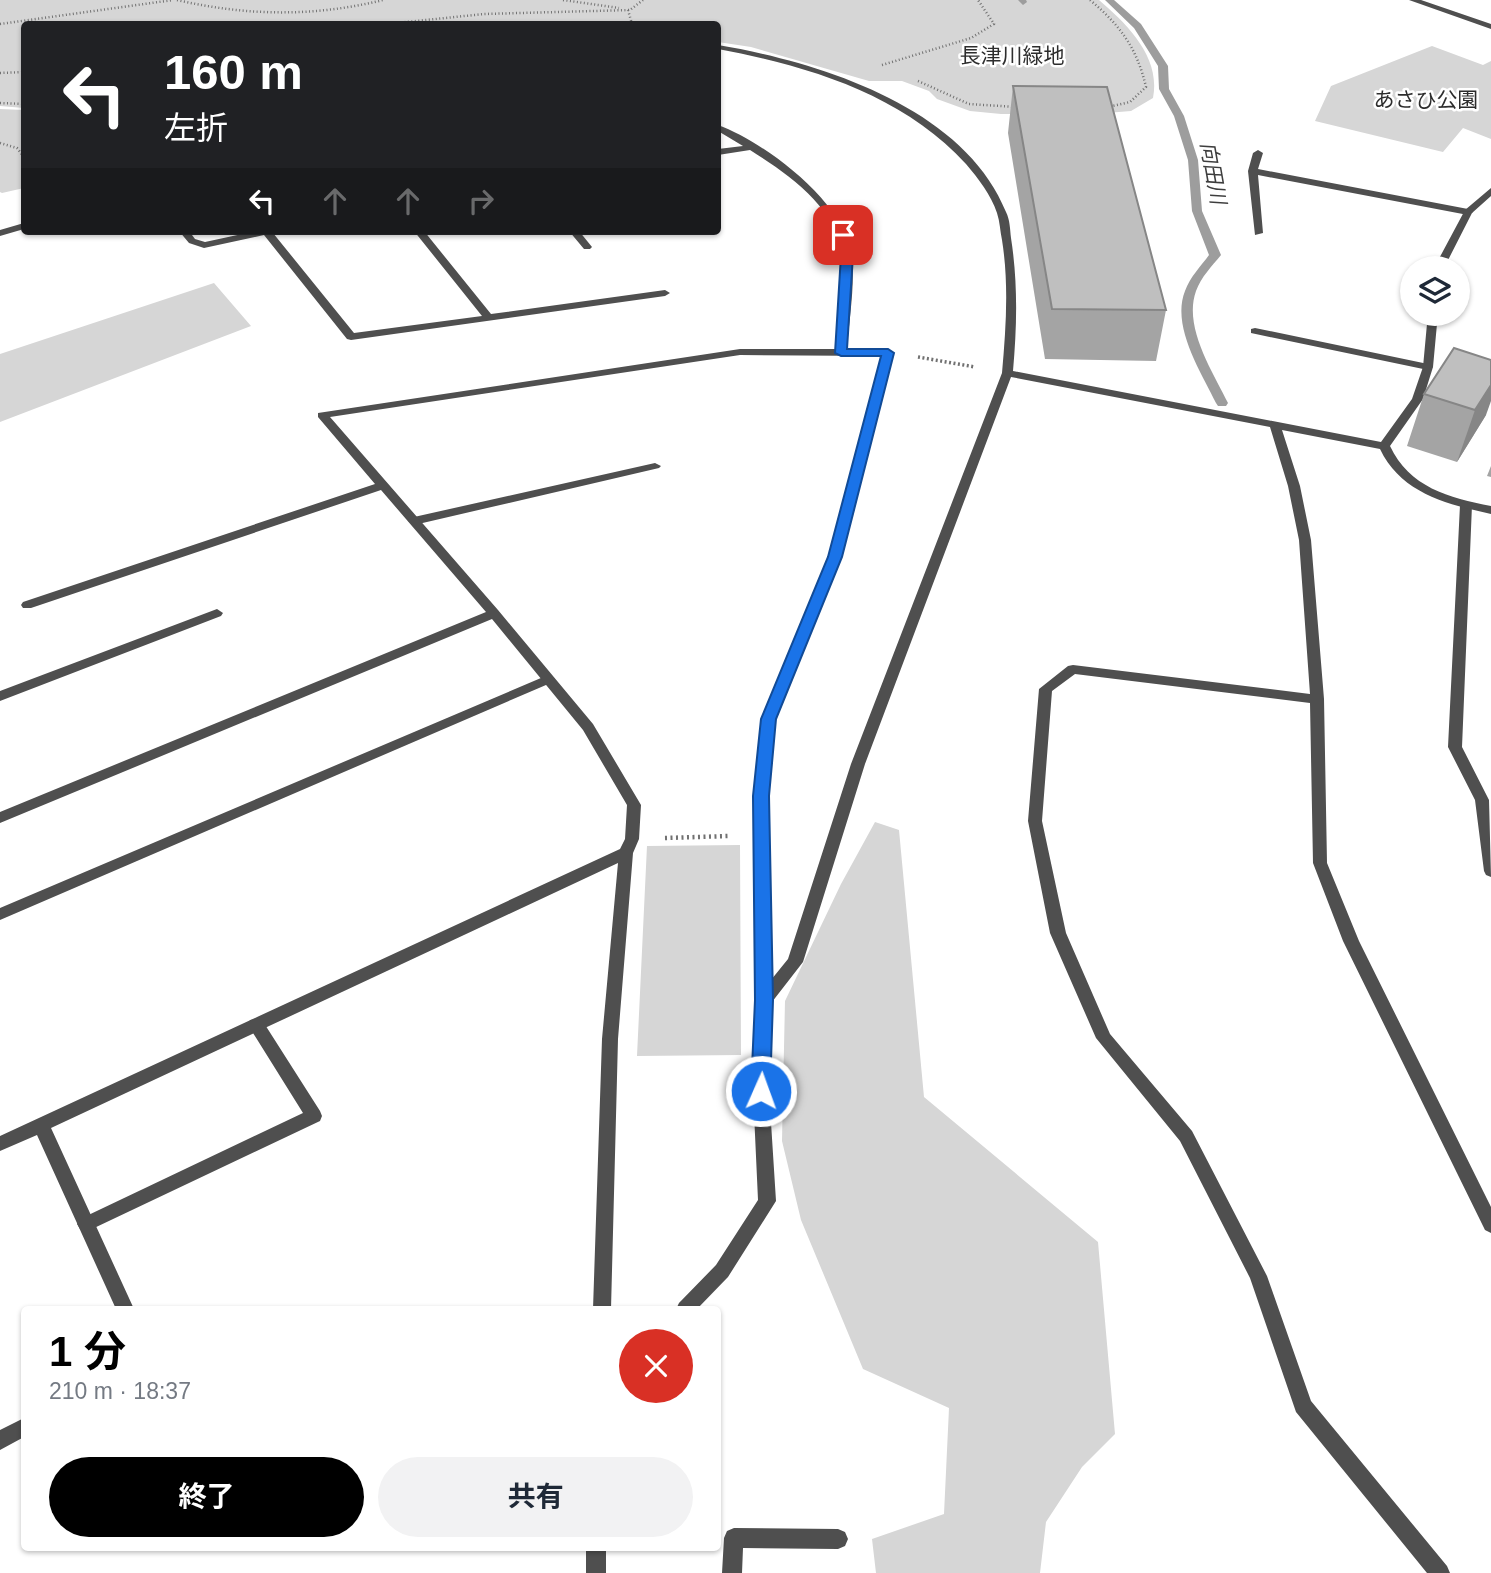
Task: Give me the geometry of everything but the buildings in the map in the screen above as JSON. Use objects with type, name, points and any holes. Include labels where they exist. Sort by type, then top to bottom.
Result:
[{"type":"street","points":[[1413,0],[1491,27]]},
{"type":"street","points":[[721,47],[754,52],[855,83],[939,131],[976,169],[1002,210],[1009,252],[1013,311],[1007,373],[858,764],[795,962],[764,1000]]},
{"type":"street","points":[[721,130],[793,174],[818,200],[843,235],[847,255],[841,353]]},
{"type":"street","points":[[721,152],[753,147]]},
{"type":"street","points":[[1258,153],[1253,172],[1258,233]]},
{"type":"street","points":[[1253,172],[1468,212]]},
{"type":"street","points":[[1445,256],[1468,212],[1491,191]]},
{"type":"street","points":[[0,233],[21,227]]},
{"type":"street","points":[[187,235],[192,241],[204,245],[250,235]]},
{"type":"street","points":[[272,235],[351,337],[665,293]]},
{"type":"street","points":[[422,235],[489,318]]},
{"type":"street","points":[[577,235],[587,247]]},
{"type":"street","points":[[1384,446],[1417,399],[1428,367],[1432,326]]},
{"type":"street","points":[[1255,331],[1428,367]]},
{"type":"street","points":[[602,1306],[610,1039],[634,804],[588,727],[494,613],[322,415],[740,352],[888,353],[835,557],[769,719],[761,796],[764,1000],[761,1091],[767,1200],[722,1271],[688,1306]]},
{"type":"street","points":[[1007,373],[1384,446]]},
{"type":"street","points":[[1275,424],[1294,486],[1305,540],[1317,699],[1320,863],[1351,941],[1491,1225]]},
{"type":"street","points":[[1384,446],[1389,460],[1401,475],[1430,493],[1491,510]]},
{"type":"street","points":[[414,520],[655,466]]},
{"type":"street","points":[[27,606],[383,485]]},
{"type":"street","points":[[1466,505],[1455,747],[1482,800],[1491,871]]},
{"type":"street","points":[[0,696],[217,613]]},
{"type":"street","points":[[0,818],[494,613]]},
{"type":"street","points":[[1317,699],[1073,669],[1046,689],[1035,821],[1058,933],[1104,1038],[1186,1136],[1258,1276],[1303,1406],[1440,1573]]},
{"type":"street","points":[[0,914],[548,680]]},
{"type":"street","points":[[0,1144],[629,846]]},
{"type":"street","points":[[86,1224],[314,1116],[256,1025]]},
{"type":"street","points":[[41,1125],[124,1306]]},
{"type":"street","points":[[0,1441],[21,1429]]},
{"type":"street","points":[[733,1573],[734,1538],[838,1539]]},
{"type":"street","points":[[596,1551],[596,1573]]},
{"type":"path","points":[[22,21],[175,0],[205,8],[288,14],[362,6],[383,0]]},
{"type":"path","points":[[563,0],[630,10]]},
{"type":"path","points":[[416,21],[484,14],[630,10],[643,0]]},
{"type":"path","points":[[855,83],[884,64],[971,38],[994,24],[978,0]]},
{"type":"path","points":[[1090,0],[1121,26],[1141,60],[1146,87],[1141,96],[1123,105],[1102,108]]},
{"type":"path","points":[[630,10],[632,21]]},
{"type":"path","points":[[0,24],[21,21]]},
{"type":"path","points":[[0,73],[21,72]]},
{"type":"path","points":[[855,83],[891,78],[910,79],[969,104],[1027,107]]},
{"type":"path","points":[[0,103],[21,104]]},
{"type":"path","points":[[0,143],[17,148],[21,153]]},
{"type":"path","points":[[888,353],[1007,373]]},
{"type":"path","points":[[629,846],[713,835]]},
{"type":"green space","name":"長津川緑地","points":[[0,0],[1099,0],[1140,43],[1152,69],[1154,83],[1153,98],[1131,111],[1094,114],[1001,114],[970,111],[937,99],[929,91],[902,81],[869,81],[751,47],[721,42],[721,21],[21,21],[21,108],[0,106]]},
{"type":"green space","name":"あさひ公園","points":[[1432,46],[1483,65],[1491,61],[1491,139],[1463,128],[1443,152],[1315,121],[1331,86]]},
{"type":"green space","points":[[0,109],[21,110],[21,189],[0,192]]},
{"type":"green space","points":[[214,283],[251,326],[0,422],[0,354]]},
{"type":"green space","points":[[875,822],[899,830],[924,1097],[1098,1242],[1115,1434],[1082,1467],[1046,1522],[1040,1573],[876,1573],[872,1539],[944,1514],[949,1408],[863,1369],[801,1220],[782,1141],[785,1001],[841,884]]},
{"type":"green space","points":[[740,845],[741,1055],[637,1056],[647,846]]},
{"type":"waterway","name":"向田川","points":[[1109,0],[1138,26],[1163,66],[1164,89],[1179,116],[1193,160],[1197,211],[1215,255],[1190,292],[1188,318],[1203,364],[1222,403]]},
{"type":"route","points":[[761,1091],[764,1000],[761,796],[769,719],[835,557],[888,353],[841,353],[847,255],[843,235]]}]
